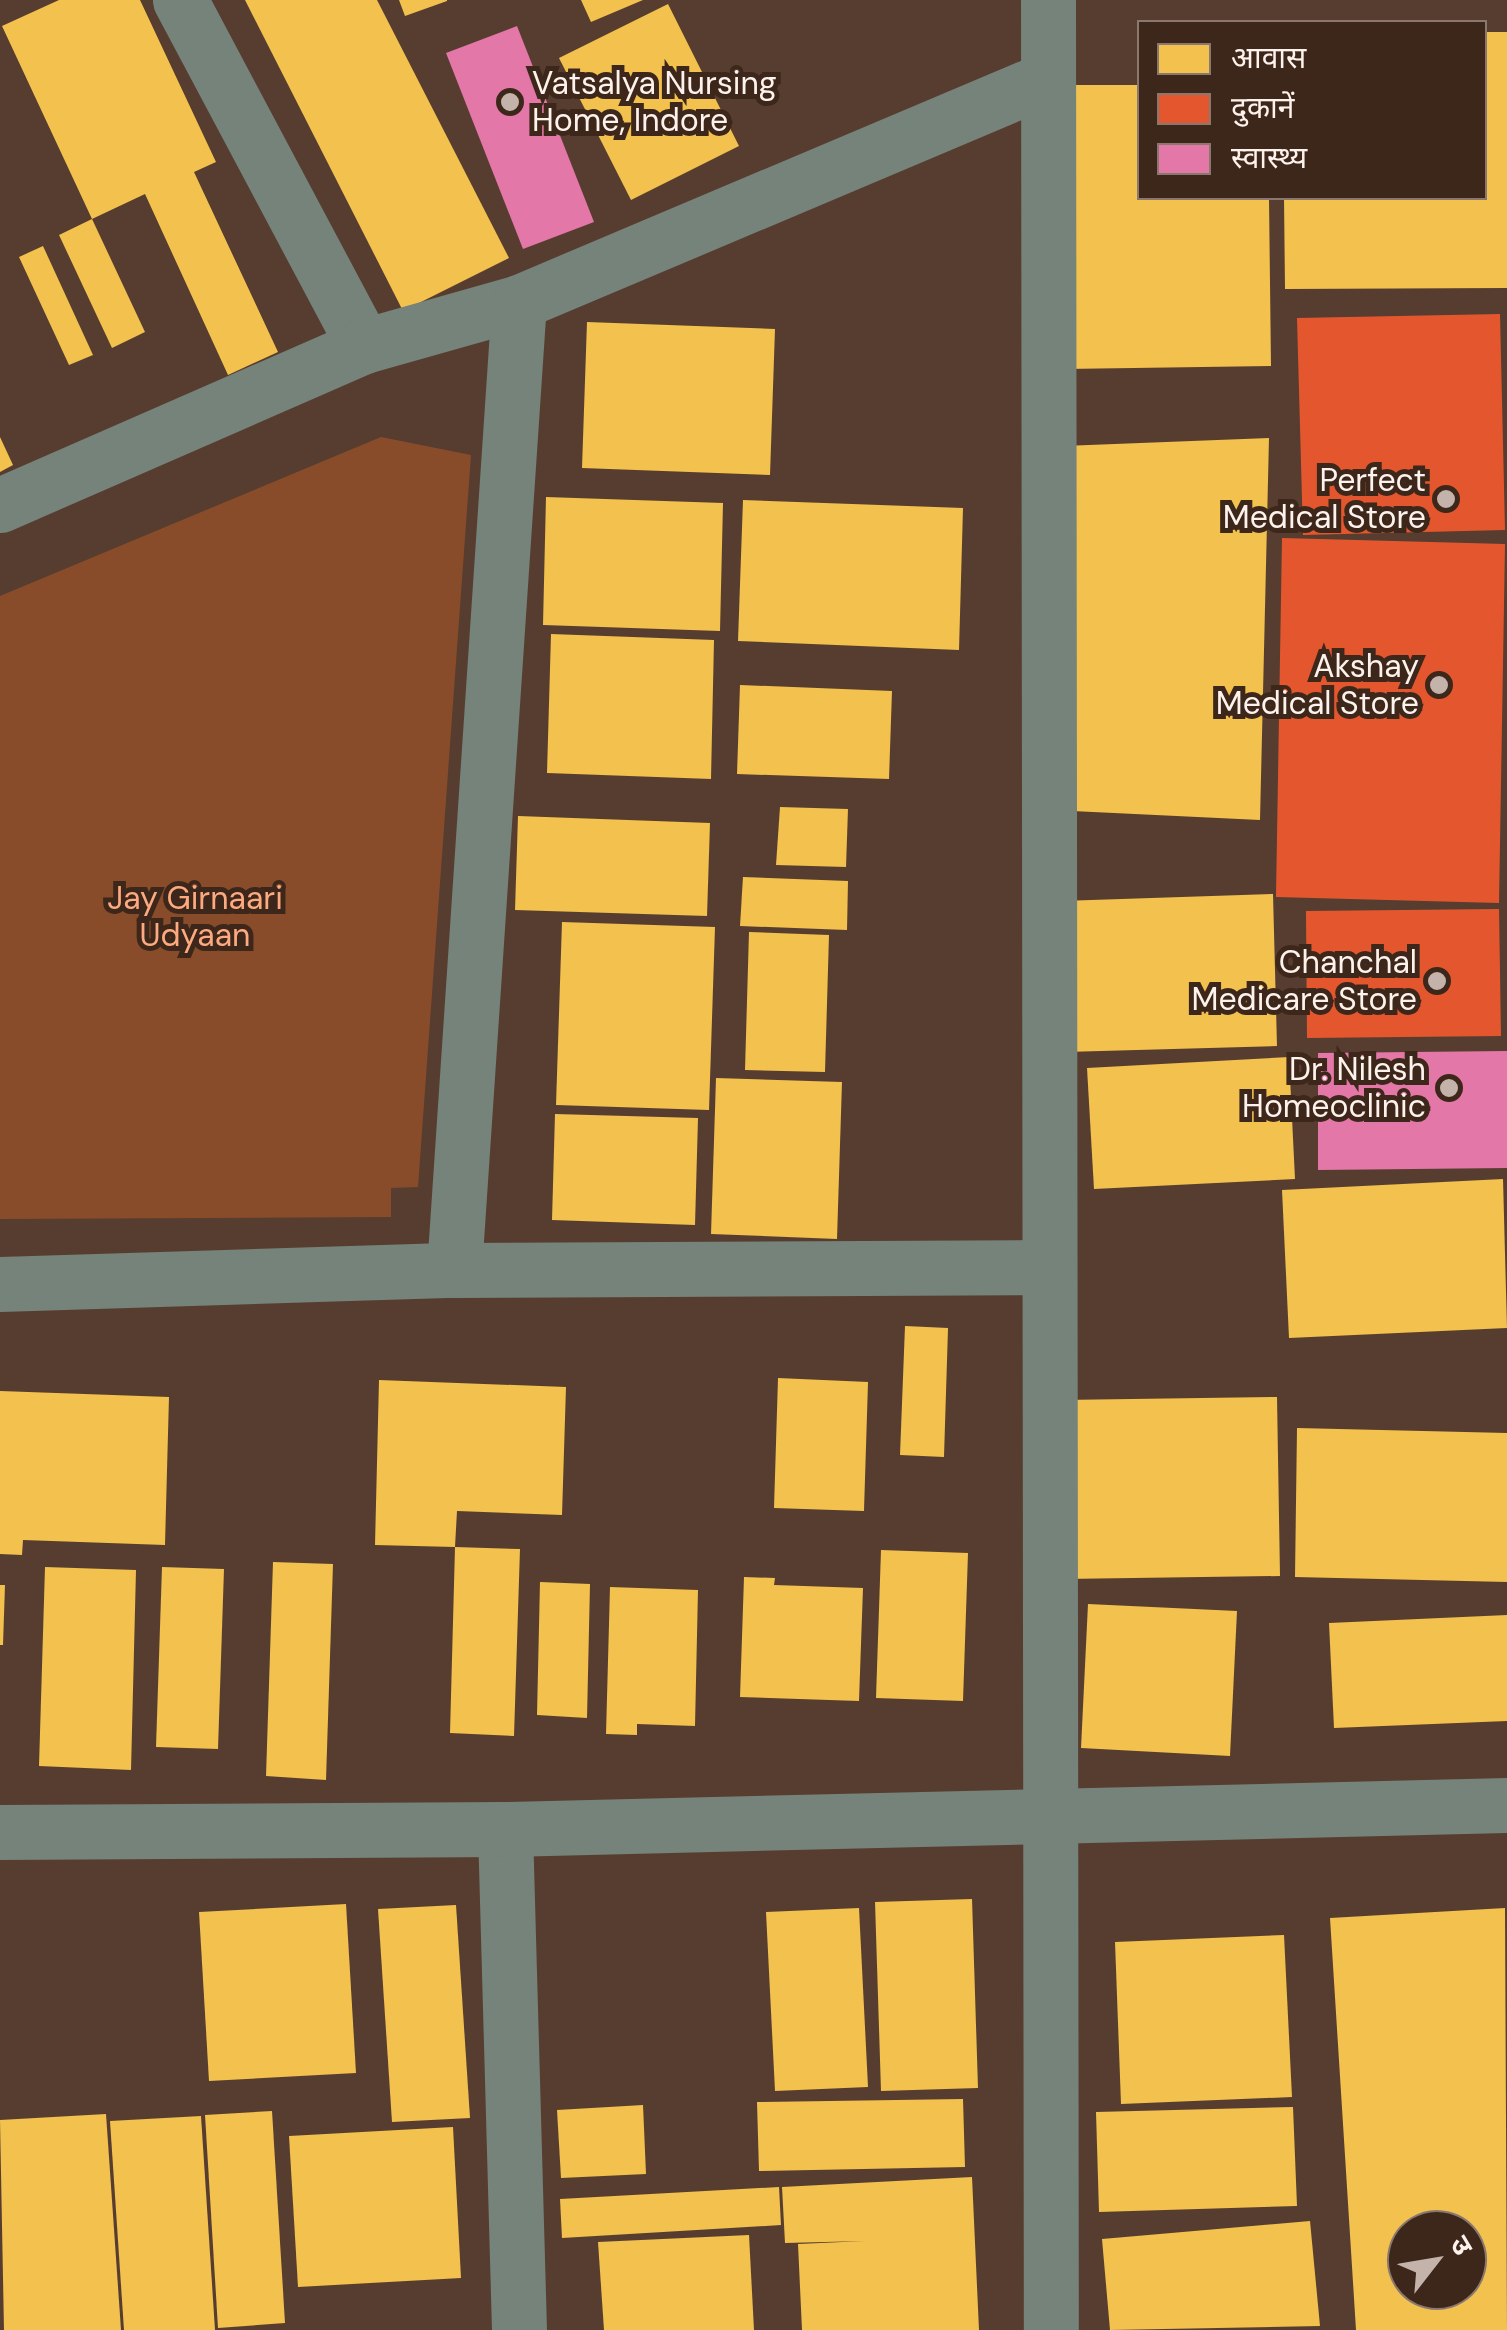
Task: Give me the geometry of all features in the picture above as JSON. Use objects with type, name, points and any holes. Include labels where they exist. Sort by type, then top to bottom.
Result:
[{"type":"street","points":[[180,0],[364,346]]},
{"type":"street","points":[[1048,0],[1051,2330]]},
{"type":"street","points":[[0,505],[364,346],[519,302],[1048,79]]},
{"type":"street","points":[[454,1270],[519,302]]},
{"type":"street","points":[[0,1284],[454,1270],[1048,1267]]},
{"type":"street","points":[[0,1832],[505,1829],[1050,1813],[1507,1806]]},
{"type":"street","points":[[505,1829],[519,2330]]},
{"type":"green space","name":"Jay Girnaari Udyaan","points":[[381,437],[471,455],[418,1187],[391,1188],[391,1217],[0,1219],[0,596]]},
{"type":"building: आवास","points":[[59,0],[140,0],[216,162],[194,172],[278,352],[228,375],[145,194],[92,219],[2,26]]},
{"type":"building: आवास","points":[[245,0],[377,0],[509,258],[403,311]]},
{"type":"building: आवास","points":[[399,0],[447,0],[447,1],[405,16]]},
{"type":"building: आवास","points":[[581,0],[643,0],[591,22]]},
{"type":"building: आवास","points":[[668,4],[739,146],[631,200],[559,58]]},
{"type":"building: आवास","points":[[1487,32],[1507,32],[1507,288],[1285,289],[1284,200],[1487,200]]},
{"type":"building: आवास","points":[[1060,85],[1137,85],[1137,200],[1269,200],[1271,366],[1065,369]]},
{"type":"building: आवास","points":[[92,219],[145,332],[112,348],[59,235]]},
{"type":"building: आवास","points":[[43,246],[93,355],[69,365],[19,257]]},
{"type":"building: आवास","points":[[587,322],[775,329],[770,475],[582,468]]},
{"type":"building: आवास","points":[[0,437],[13,465],[0,472]]},
{"type":"building: आवास","points":[[1269,438],[1260,820],[1072,811],[1063,446]]},
{"type":"building: आवास","points":[[546,497],[723,503],[720,631],[543,625]]},
{"type":"building: आवास","points":[[743,500],[963,508],[959,650],[738,641]]},
{"type":"building: आवास","points":[[551,634],[714,640],[711,779],[547,773]]},
{"type":"building: आवास","points":[[740,685],[892,691],[889,779],[737,774]]},
{"type":"building: आवास","points":[[780,807],[848,809],[846,867],[776,865]]},
{"type":"building: आवास","points":[[518,816],[710,823],[707,916],[515,910]]},
{"type":"building: आवास","points":[[743,877],[848,881],[847,930],[740,926]]},
{"type":"building: आवास","points":[[1273,894],[1277,1046],[1065,1052],[1061,901]]},
{"type":"building: आवास","points":[[562,922],[715,927],[709,1110],[556,1105]]},
{"type":"building: आवास","points":[[749,932],[829,935],[825,1072],[745,1070]]},
{"type":"building: आवास","points":[[1289,1057],[1295,1179],[1094,1189],[1087,1068]]},
{"type":"building: आवास","points":[[716,1078],[842,1082],[837,1239],[711,1234]]},
{"type":"building: आवास","points":[[555,1114],[698,1118],[695,1225],[552,1220]]},
{"type":"building: आवास","points":[[1503,1179],[1507,1328],[1289,1338],[1282,1190]]},
{"type":"building: आवास","points":[[905,1326],[948,1328],[944,1457],[900,1455]]},
{"type":"building: आवास","points":[[778,1378],[868,1382],[864,1511],[774,1508]]},
{"type":"building: आवास","points":[[379,1380],[566,1387],[562,1515],[457,1511],[455,1547],[375,1545]]},
{"type":"building: आवास","points":[[0,1391],[169,1397],[165,1545],[23,1540],[22,1555],[0,1554]]},
{"type":"building: आवास","points":[[1277,1397],[1280,1576],[1064,1579],[1061,1400]]},
{"type":"building: आवास","points":[[1297,1428],[1507,1433],[1507,1582],[1295,1577]]},
{"type":"building: आवास","points":[[455,1547],[520,1549],[514,1736],[450,1733]]},
{"type":"building: आवास","points":[[881,1550],[968,1553],[963,1701],[876,1698]]},
{"type":"building: आवास","points":[[273,1562],[333,1564],[326,1780],[266,1776]]},
{"type":"building: आवास","points":[[45,1567],[136,1570],[131,1770],[39,1766]]},
{"type":"building: आवास","points":[[162,1567],[224,1569],[218,1749],[156,1747]]},
{"type":"building: आवास","points":[[744,1577],[775,1578],[774,1585],[863,1588],[859,1701],[740,1697]]},
{"type":"building: आवास","points":[[540,1582],[590,1584],[587,1718],[537,1715]]},
{"type":"building: आवास","points":[[0,1585],[5,1585],[3,1645],[0,1645]]},
{"type":"building: आवास","points":[[610,1587],[698,1590],[695,1726],[637,1724],[637,1735],[606,1734]]},
{"type":"building: आवास","points":[[1088,1604],[1237,1611],[1230,1756],[1081,1748]]},
{"type":"building: आवास","points":[[1507,1615],[1507,1721],[1334,1728],[1329,1623]]},
{"type":"building: आवास","points":[[972,1899],[978,2088],[881,2091],[875,1902]]},
{"type":"building: आवास","points":[[346,1904],[356,2073],[209,2081],[199,1912]]},
{"type":"building: आवास","points":[[456,1905],[470,2118],[392,2122],[378,1909]]},
{"type":"building: आवास","points":[[859,1908],[868,2087],[775,2091],[766,1912]]},
{"type":"building: आवास","points":[[1505,1908],[1507,2330],[1356,2330],[1330,1918]]},
{"type":"building: आवास","points":[[1284,1935],[1292,2097],[1121,2104],[1115,1942]]},
{"type":"building: आवास","points":[[963,2099],[965,2167],[759,2171],[757,2102]]},
{"type":"building: आवास","points":[[643,2105],[646,2174],[561,2178],[557,2110]]},
{"type":"building: आवास","points":[[1293,2107],[1297,2206],[1099,2212],[1096,2112]]},
{"type":"building: आवास","points":[[272,2111],[285,2323],[218,2328],[205,2115]]},
{"type":"building: आवास","points":[[106,2114],[121,2330],[4,2330],[0,2120]]},
{"type":"building: आवास","points":[[201,2116],[215,2330],[124,2330],[110,2121]]},
{"type":"building: आवास","points":[[453,2127],[461,2278],[298,2287],[289,2136]]},
{"type":"building: आवास","points":[[972,2177],[979,2330],[802,2330],[798,2244],[865,2241],[785,2243],[782,2187]]},
{"type":"building: आवास","points":[[779,2187],[781,2225],[562,2238],[560,2199]]},
{"type":"building: आवास","points":[[1310,2221],[1320,2326],[1110,2330],[1102,2239]]},
{"type":"building: आवास","points":[[749,2235],[754,2330],[604,2330],[598,2242]]},
{"type":"building: दुकानें","points":[[1500,314],[1505,530],[1303,535],[1297,318]]},
{"type":"building: दुकानें","points":[[1282,538],[1505,544],[1499,903],[1276,897]]},
{"type":"building: दुकानें","points":[[1499,909],[1501,1036],[1307,1038],[1306,911]]},
{"type":"building: स्वास्थ्य","points":[[517,26],[594,222],[523,249],[446,53]]},
{"type":"building: स्वास्थ्य","points":[[1507,1051],[1507,1168],[1318,1170],[1318,1053]]},
{"type":"place","name":"Vatsalya Nursing Home, Indore","points":[[510,102]]},
{"type":"place","name":"Perfect Medical Store","points":[[1446,499]]},
{"type":"place","name":"Akshay Medical Store","points":[[1439,685]]},
{"type":"place","name":"Chanchal Medicare Store","points":[[1437,981]]},
{"type":"place","name":"Dr. Nilesh Homeoclinic","points":[[1449,1088]]}]
